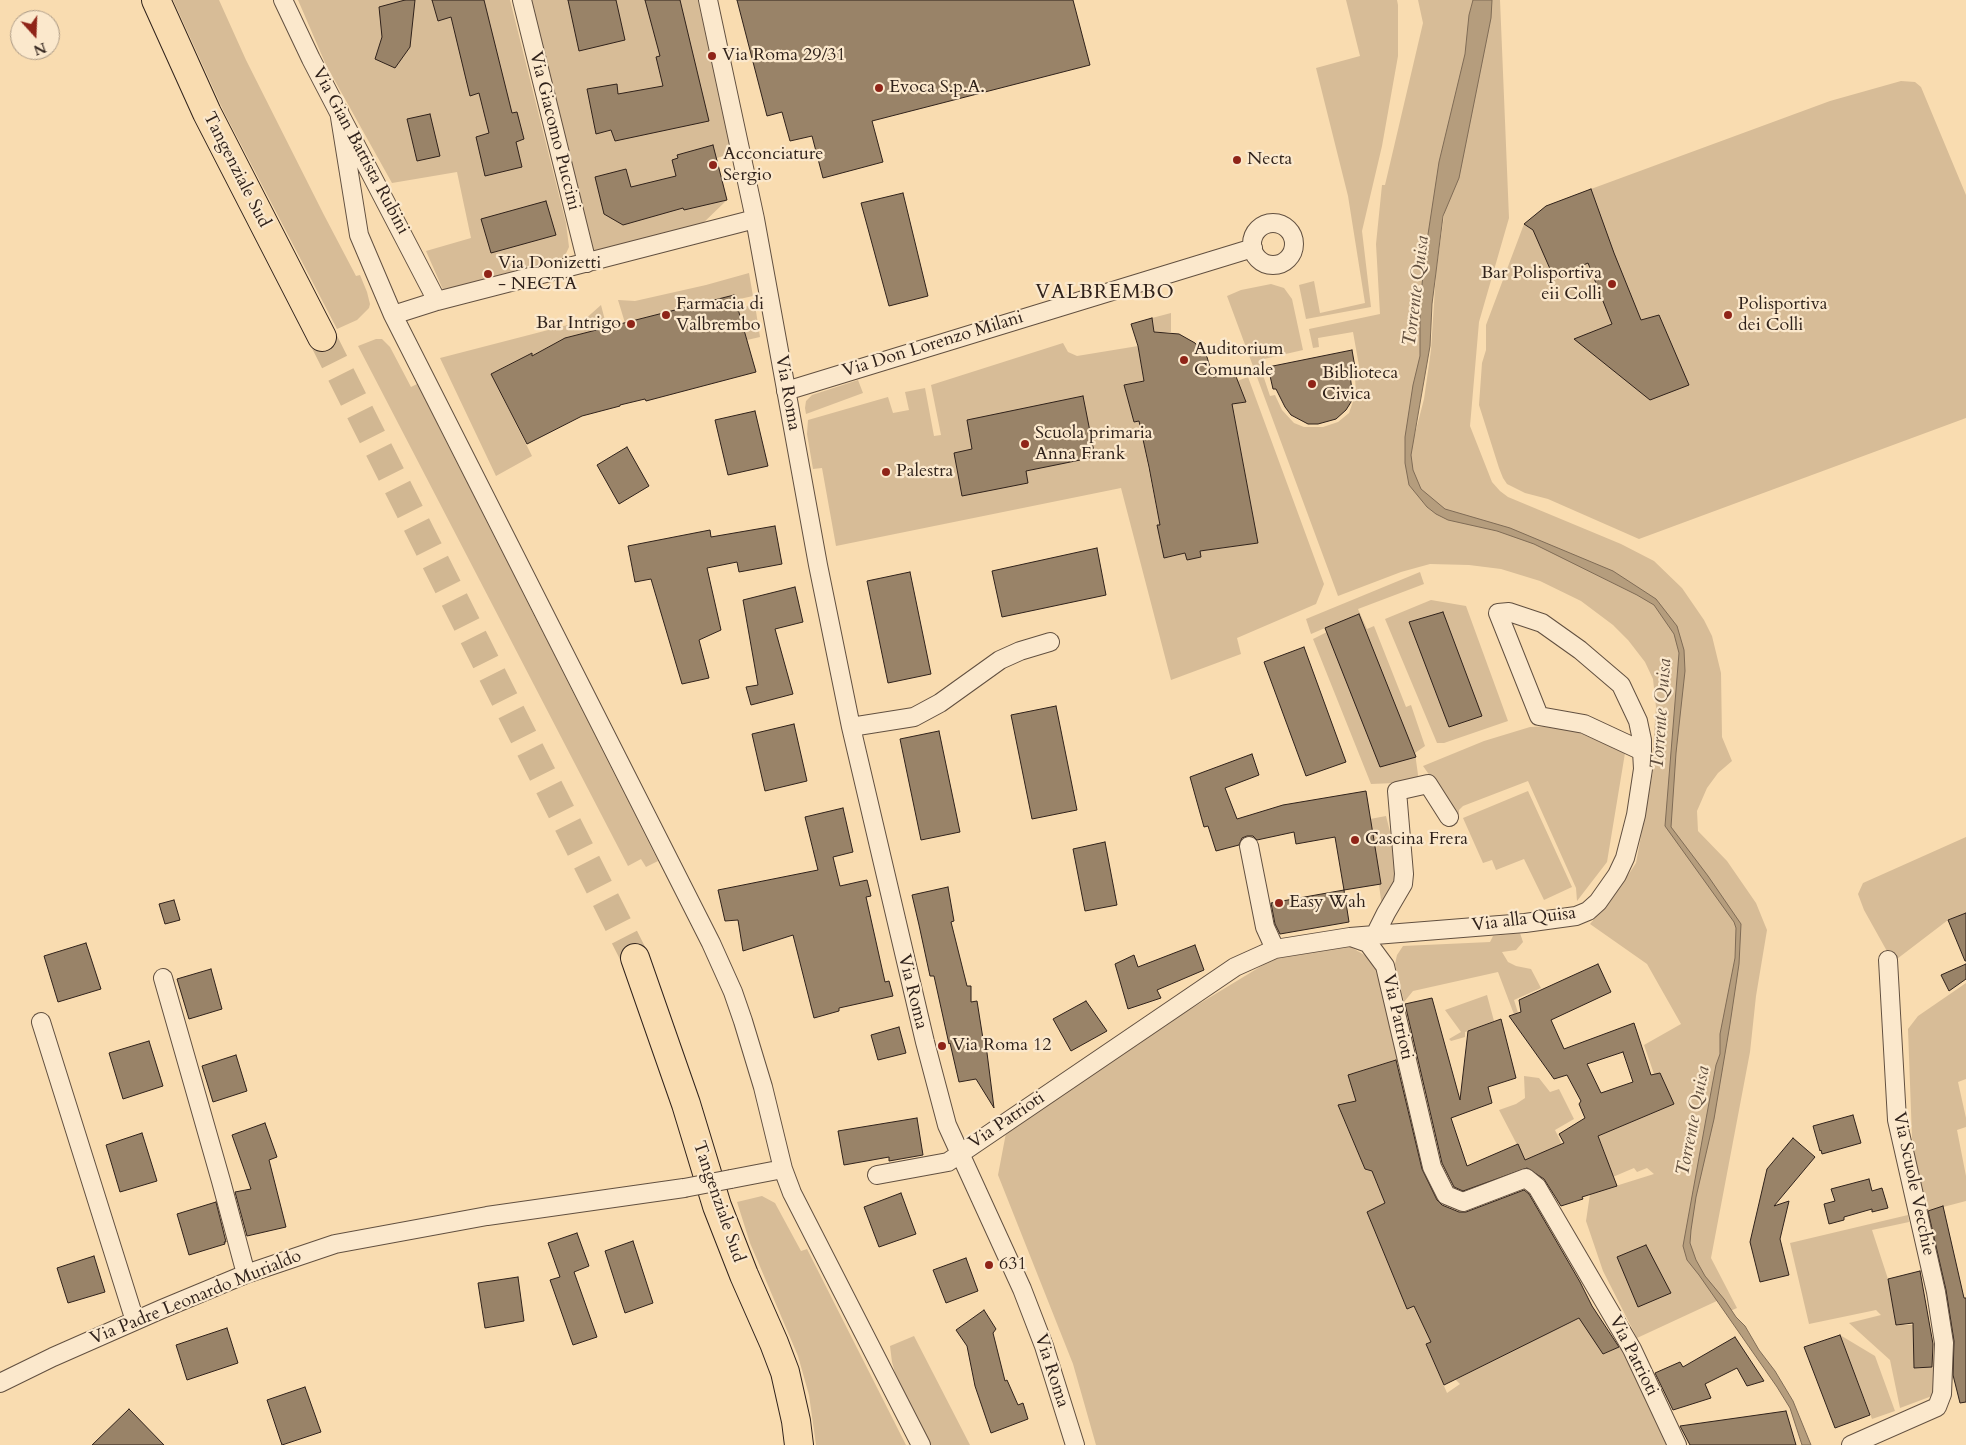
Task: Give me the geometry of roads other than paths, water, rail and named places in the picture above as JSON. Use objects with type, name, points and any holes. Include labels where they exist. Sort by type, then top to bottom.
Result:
[{"type":"highway","name":"Tangenziale Sud","points":[[156,0],[206,113],[322,337]]},
{"type":"highway","name":"Tangenziale Sud","points":[[635,958],[686,1104],[722,1221],[785,1372],[799,1445]]},
{"type":"street","name":"Via Gian Battista Rubini","points":[[283,0],[437,301]]},
{"type":"street","name":"Via Giacomo Puccini","points":[[522,0],[587,263]]},
{"type":"street","name":"Via Roma","points":[[708,0],[755,219],[850,727],[927,1051],[947,1125],[959,1154],[990,1215],[1022,1289],[1044,1346],[1075,1445]]},
{"type":"street","points":[[339,111],[359,235],[393,315],[711,943],[733,992],[743,1022],[763,1087],[783,1170],[792,1193],[921,1445]]},
{"type":"street","points":[[393,315],[437,301],[755,219]]},
{"type":"street","name":"Via Don Lorenzo Milani","points":[[786,391],[1253,248]]},
{"type":"street","name":"Via alla Quisa","points":[[1350,937],[1576,916],[1588,911],[1598,902],[1617,875],[1624,858],[1636,815],[1643,768],[1642,751],[1638,721],[1621,685],[1580,650],[1542,623],[1509,612],[1498,613],[1539,716],[1584,724],[1642,751]]},
{"type":"street","points":[[850,727],[914,717],[940,703],[1000,660],[1020,651],[1050,642]]},
{"type":"street","points":[[1375,935],[1386,912],[1404,884],[1397,792],[1428,784],[1448,817]]},
{"type":"street","points":[[1249,846],[1265,927],[1275,949]]},
{"type":"street","name":"Via Patrioti","points":[[877,1175],[948,1162],[1236,967],[1275,949],[1350,937],[1368,943],[1385,966],[1432,1167],[1446,1195],[1463,1202],[1526,1178],[1537,1187],[1632,1348],[1677,1445]]},
{"type":"street","name":"Via Scuole Vecchie","points":[[1851,1445],[1937,1407],[1942,1394],[1944,1343],[1936,1292],[1897,1120],[1888,960]]},
{"type":"street","points":[[163,978],[246,1274]]},
{"type":"street","points":[[41,1022],[135,1321]]},
{"type":"street","name":"Via Padre Leonardo Murialdo","points":[[0,1383],[135,1321],[246,1274],[335,1244],[487,1216],[684,1188],[783,1170]]},
{"type":"tunnel","points":[[322,337],[635,958]]},
{"type":"place","name":"Via Roma 29/31","points":[[712,56]]},
{"type":"place","name":"Evoca S.p.A.","points":[[879,88]]},
{"type":"place","name":"Necta","points":[[1237,160]]},
{"type":"place","name":"Acconciature Sergio","points":[[713,165]]},
{"type":"place","name":"Via Donizetti - NECTA","points":[[488,274]]},
{"type":"place","name":"Bar Polisportiva eii Colli","points":[[1612,284]]},
{"type":"place","name":"Farmacia di Valbrembo","points":[[666,315]]},
{"type":"place","name":"Polisportiva dei Colli","points":[[1728,315]]},
{"type":"place","name":"Bar Intrigo","points":[[631,324]]},
{"type":"place","name":"Auditorium Comunale","points":[[1184,360]]},
{"type":"place","name":"Biblioteca Civica","points":[[1312,384]]},
{"type":"place","name":"Scuola primaria Anna Frank","points":[[1025,444]]},
{"type":"place","name":"Palestra","points":[[886,472]]},
{"type":"place","name":"Cascina Frera","points":[[1355,840]]},
{"type":"place","name":"Easy Wah","points":[[1279,903]]},
{"type":"place","name":"Via Roma 12","points":[[942,1046]]},
{"type":"place","name":"631","points":[[989,1265]]},
{"type":"district","name":"VALBREMBO","points":[[1105,293]]},
{"type":"water label","name":"Torrente Quisa","points":[[1417,291]]},
{"type":"water label","name":"Torrente Quisa","points":[[1662,714]]},
{"type":"water label","name":"Torrente Quisa","points":[[1694,1121]]}]
